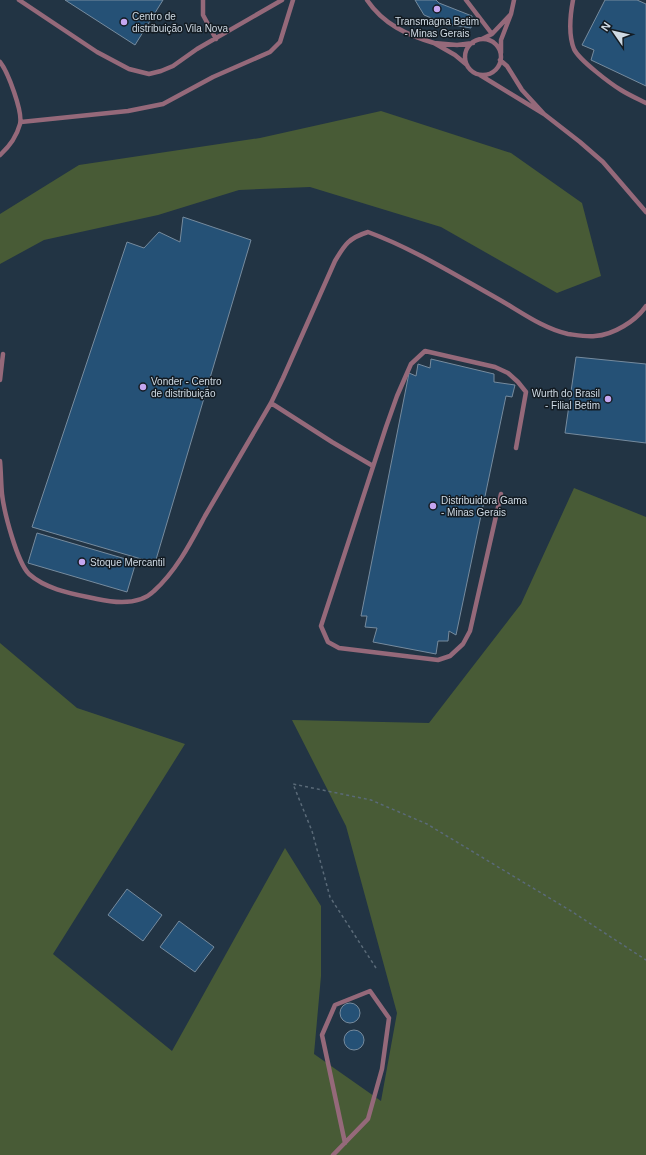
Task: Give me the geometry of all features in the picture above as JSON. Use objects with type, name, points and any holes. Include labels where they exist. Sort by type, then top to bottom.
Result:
[{"type":"lane","points":[[20,0],[97,52],[129,69],[149,74],[173,66],[282,0]]},
{"type":"lane","points":[[203,0],[203,15],[216,39]]},
{"type":"lane","points":[[21,122],[128,111],[163,104],[213,76],[270,52],[280,42],[293,0]]},
{"type":"lane","points":[[367,0],[374,11],[390,25],[416,38],[434,43],[457,45],[482,40],[492,34],[511,14]]},
{"type":"lane","points":[[466,0],[492,34]]},
{"type":"lane","points":[[480,75],[491,73],[499,65],[501,40],[511,14],[514,0]]},
{"type":"lane","points":[[573,0],[570,17],[570,34],[575,51],[589,65],[621,90],[646,103]]},
{"type":"lane","points":[[482,40],[492,42],[496,45],[500,54]]},
{"type":"lane","points":[[434,43],[454,54],[467,65],[470,70],[544,114],[580,142],[603,162],[646,212]]},
{"type":"lane","points":[[467,65],[465,55],[473,43]]},
{"type":"lane","points":[[500,60],[507,66],[522,90],[544,114]]},
{"type":"lane","points":[[0,62],[5,69],[18,104],[21,122],[13,140],[0,155]]},
{"type":"lane","points":[[0,461],[2,496],[9,526],[20,559],[29,573],[47,586],[77,595],[110,602],[138,600],[153,592],[168,576],[187,549],[271,403],[335,261],[344,246],[355,236],[368,232],[393,241],[544,326],[567,334],[596,336],[621,329],[641,313],[646,306]]},
{"type":"lane","points":[[641,313],[646,302]]},
{"type":"lane","points":[[501,494],[470,631],[463,644],[450,656],[438,660],[339,648],[328,642],[321,626],[388,421],[404,378],[411,364],[426,351],[494,367],[508,373],[526,392],[516,448]]},
{"type":"lane","points":[[0,380],[3,354]]},
{"type":"lane","points":[[271,403],[373,466]]},
{"type":"lane","points":[[333,1155],[345,1143],[368,1119],[382,1069],[389,1018],[370,991],[334,1005],[322,1035],[345,1143]]},
{"type":"path","points":[[376,968],[330,897],[312,831],[293,784],[371,800],[427,824],[558,903],[646,960]]},
{"type":"green space","points":[[381,111],[511,153],[582,203],[601,276],[557,293],[441,227],[310,187],[239,190],[158,215],[44,240],[0,264],[0,214],[79,165],[260,138]]},
{"type":"green space","points":[[574,488],[646,517],[646,1155],[0,1155],[0,643],[77,708],[185,744],[53,954],[172,1051],[285,848],[321,906],[321,976],[314,1054],[381,1101],[397,1013],[346,826],[292,720],[429,723],[521,604]]},
{"type":"building","name":"Centro de distribuição Vila Nova","points":[[65,0],[163,0],[135,45]]},
{"type":"building","name":"Transmagna Betim - Minas Gerais","points":[[415,0],[436,0],[439,3],[472,16],[471,28],[446,24],[424,15]]},
{"type":"building","points":[[605,0],[637,0],[646,4],[646,86],[591,60],[594,50],[582,45]]},
{"type":"building","name":"Vonder - Centro de distribuição","points":[[183,217],[251,240],[155,563],[32,527],[127,242],[144,248],[159,232],[180,242]]},
{"type":"building","name":"Wurth do Brasil - Filial Betim","points":[[576,357],[646,364],[646,443],[565,433]]},
{"type":"building","name":"Distribuidora Gama - Minas Gerais","points":[[431,359],[494,374],[494,382],[515,385],[512,397],[506,396],[456,635],[449,631],[448,641],[438,641],[436,654],[373,642],[377,628],[365,627],[367,616],[361,616],[409,373],[416,376],[418,364],[430,368]]},
{"type":"building","name":"Stoque Mercantil","points":[[37,533],[136,562],[127,592],[28,563]]},
{"type":"building","points":[[127,889],[162,915],[143,941],[108,915]]},
{"type":"building","points":[[179,921],[214,947],[195,972],[160,947]]},
{"type":"building","points":[[346,1003],[354,1003],[360,1009],[360,1017],[354,1023],[346,1023],[340,1017],[340,1009]]},
{"type":"building","points":[[350,1030],[358,1030],[364,1036],[364,1044],[358,1050],[350,1050],[344,1044],[344,1036]]},
{"type":"place","name":"Transmagna Betim - Minas Gerais","points":[[437,9]]},
{"type":"place","name":"Centro de distribuição Vila Nova","points":[[124,22]]},
{"type":"place","name":"Vonder - Centro de distribuição","points":[[143,387]]},
{"type":"place","name":"Wurth do Brasil - Filial Betim","points":[[608,399]]},
{"type":"place","name":"Distribuidora Gama - Minas Gerais","points":[[433,506]]},
{"type":"place","name":"Stoque Mercantil","points":[[82,562]]}]
